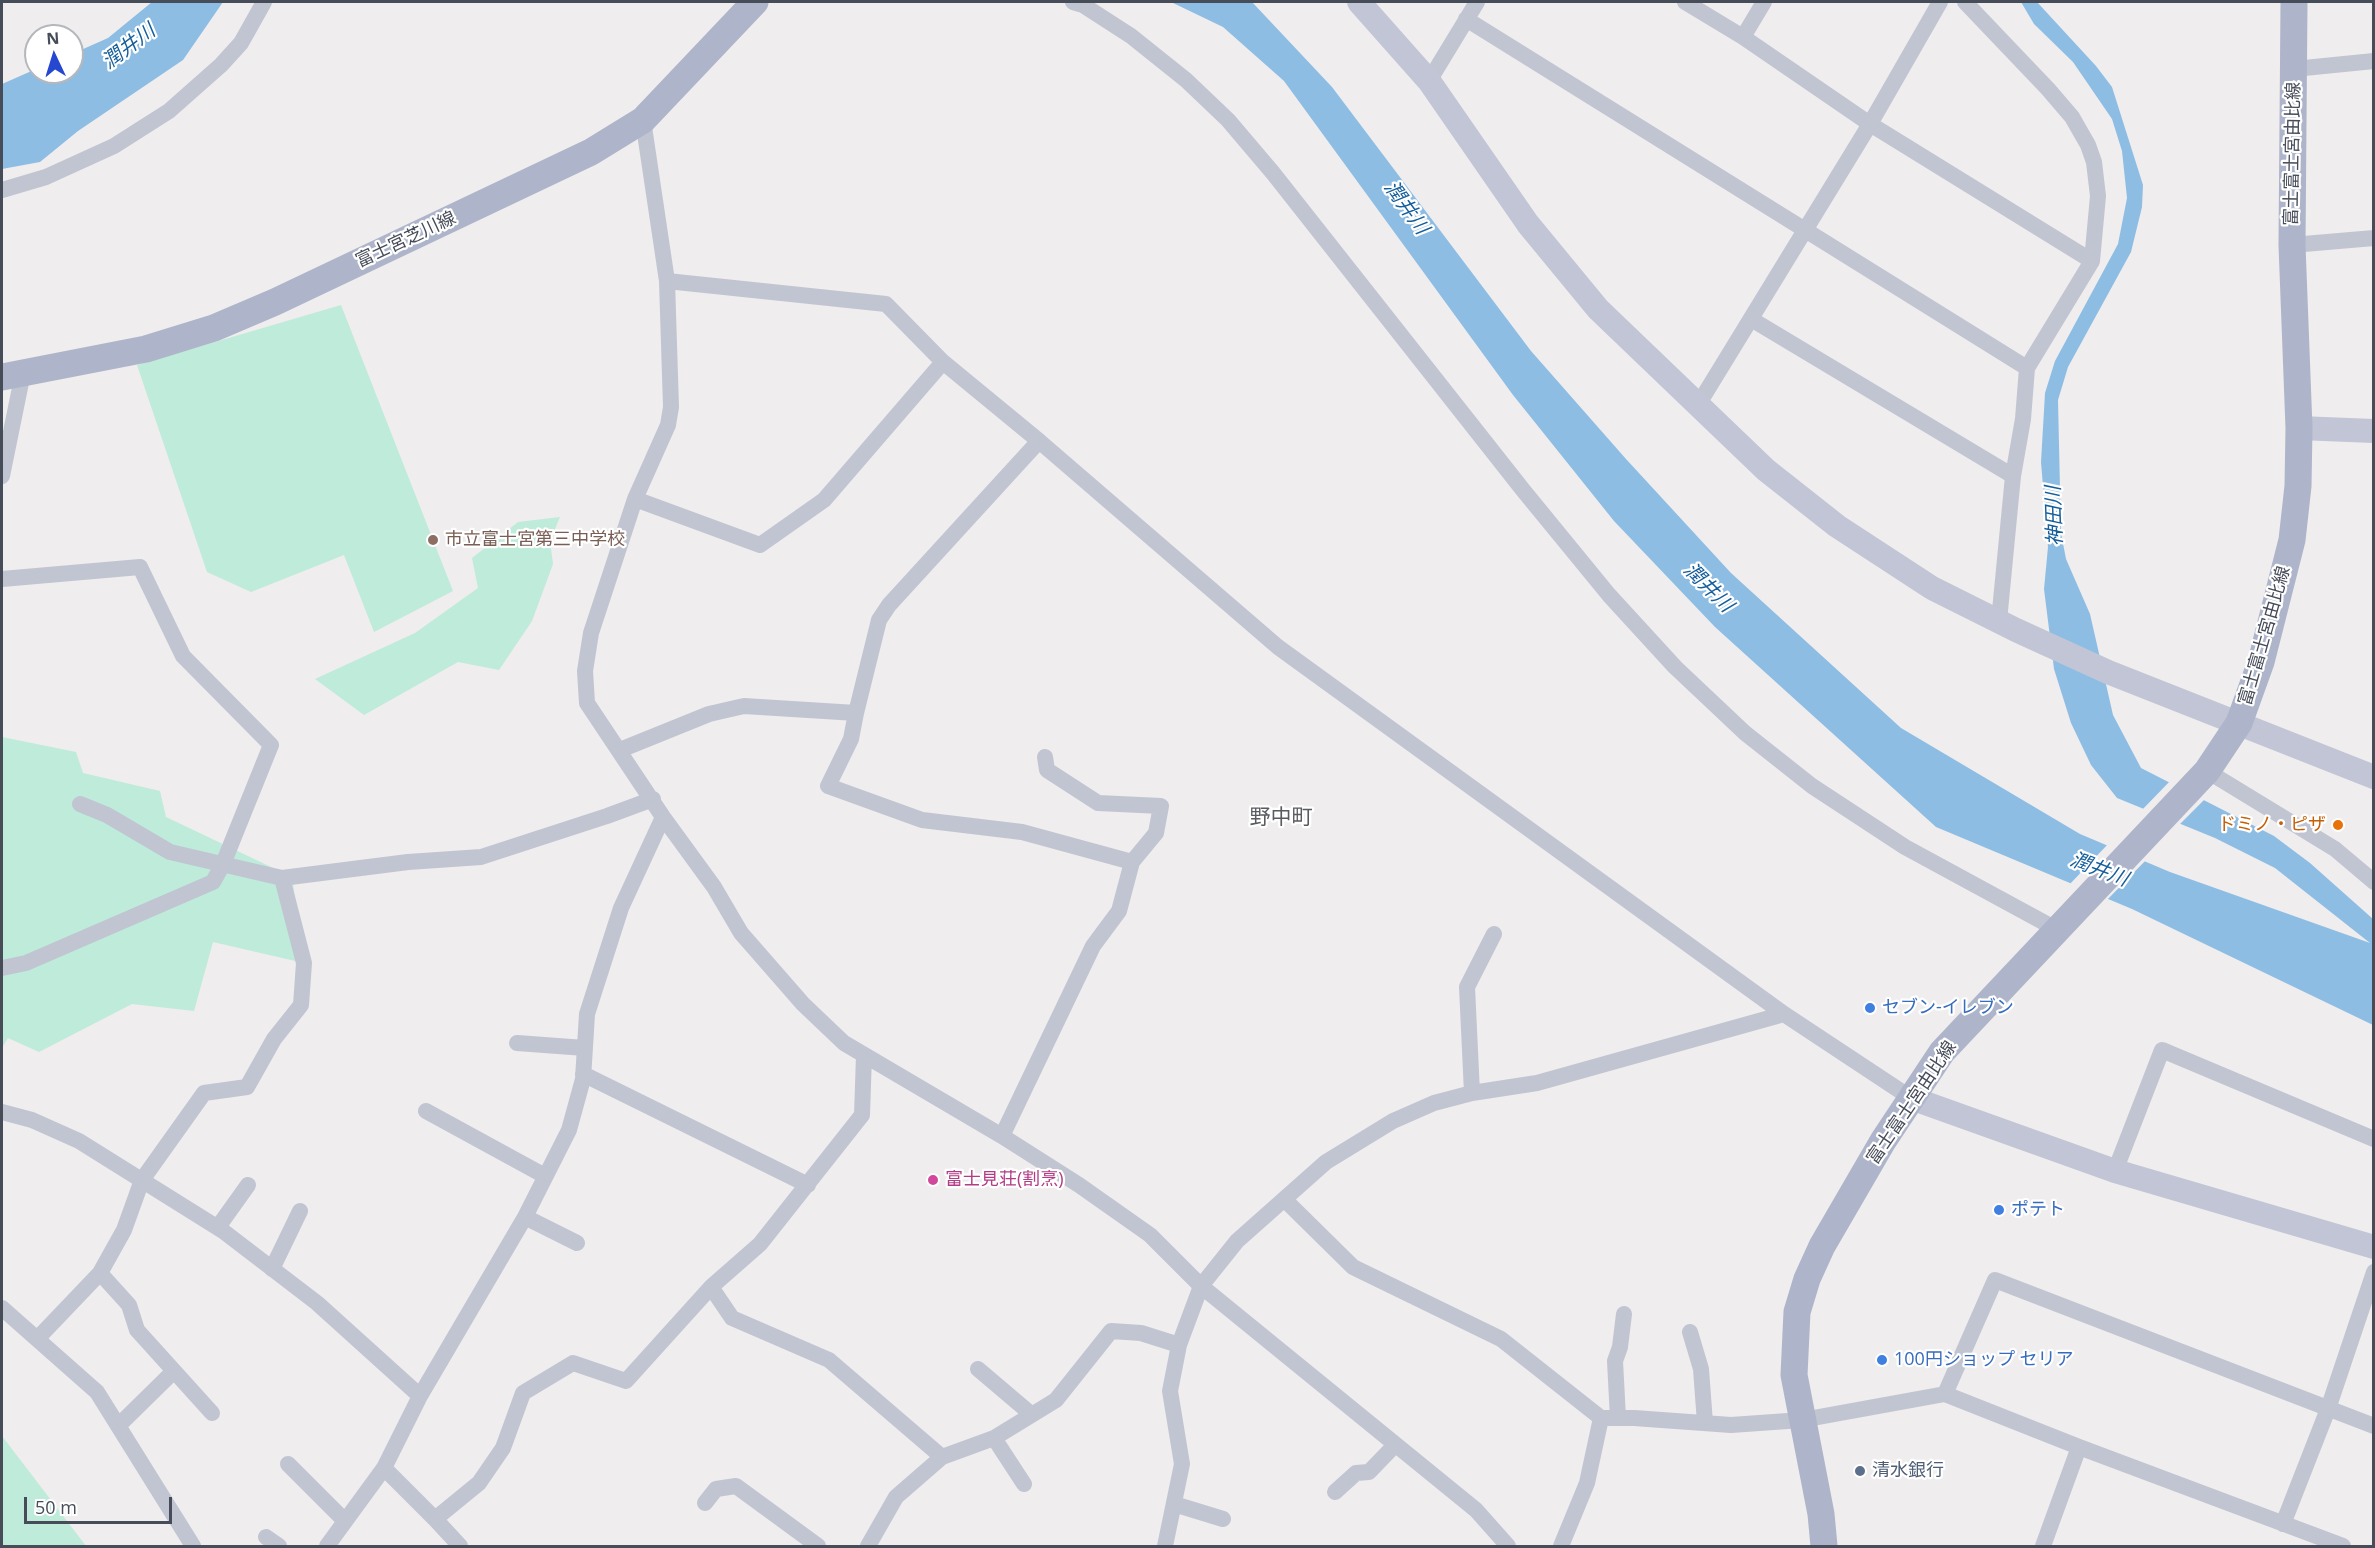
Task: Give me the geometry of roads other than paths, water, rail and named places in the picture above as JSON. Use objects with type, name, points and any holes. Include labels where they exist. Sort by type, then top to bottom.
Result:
[{"type":"main road","name":"富士宮芝川線","points":[[12,375],[146,348],[214,328],[275,302],[591,152],[643,120],[754,2]]},
{"type":"main road","name":"富士富士宮由比線","points":[[1824,1546],[1821,1514],[1794,1375],[1797,1312],[1807,1279],[1822,1246],[1883,1140],[1942,1052],[2207,771],[2239,723],[2261,662],[2282,587],[2292,540],[2298,486],[2299,428],[2292,244],[2294,2]]},
{"type":"street","points":[[2,189],[46,177],[104,150],[169,111],[221,65],[241,43],[264,2]]},
{"type":"street","points":[[1073,2],[1083,5],[1131,36],[1186,80],[1228,120],[1273,173],[1523,490],[1609,595],[1675,667],[1745,733],[1812,786],[1905,847],[2056,929]]},
{"type":"street","points":[[1359,2],[1430,81],[1528,224],[1598,309],[1766,470],[1837,526],[1932,588],[2008,626],[2108,672],[2373,777]]},
{"type":"street","points":[[1430,81],[1477,2]]},
{"type":"street","points":[[1684,2],[1743,37],[1870,124],[2092,261]]},
{"type":"street","points":[[1743,37],[1764,2]]},
{"type":"street","points":[[1698,405],[1870,124],[1940,2]]},
{"type":"street","points":[[1965,2],[2072,117],[2088,145],[2094,162],[2098,196],[2092,261],[2027,368],[2023,419],[2013,476],[2008,626]]},
{"type":"street","points":[[1466,19],[2027,368]]},
{"type":"street","points":[[2294,69],[2373,61]]},
{"type":"street","points":[[643,120],[667,281],[671,407],[668,425],[635,499],[591,633],[585,671],[587,703],[653,798],[663,817],[714,887],[741,933],[803,1004],[844,1043],[1002,1136],[1079,1185],[1150,1235],[1201,1286],[1476,1510],[1508,1546]]},
{"type":"street","points":[[2292,244],[2373,238]]},
{"type":"street","points":[[667,281],[886,304],[944,362],[1278,647],[1784,1014],[1911,1098],[2115,1171],[2373,1247]]},
{"type":"street","points":[[1751,319],[2013,476]]},
{"type":"street","points":[[635,499],[760,545],[824,500],[944,362]]},
{"type":"street","points":[[2,476],[12,375]]},
{"type":"street","points":[[2299,428],[2373,431]]},
{"type":"street","points":[[1039,441],[889,605],[879,620],[851,739],[828,786],[922,820],[1022,832],[1132,862]]},
{"type":"street","points":[[2,579],[140,567],[183,656],[271,745],[224,864],[213,882],[26,963],[2,968]]},
{"type":"street","points":[[620,750],[709,714],[744,706],[856,713]]},
{"type":"street","points":[[1002,1136],[1093,946],[1119,911],[1132,862],[1156,833],[1161,807],[1098,803],[1047,770],[1045,757]]},
{"type":"street","points":[[2207,771],[2336,849],[2373,882]]},
{"type":"street","points":[[80,804],[170,852],[282,878],[408,862],[481,857],[607,816],[653,798]]},
{"type":"street","points":[[327,1546],[384,1468],[420,1396],[525,1217],[569,1130],[583,1074],[587,1014],[621,908],[663,817]]},
{"type":"street","points":[[37,1339],[100,1273],[124,1230],[142,1180],[204,1093],[247,1087],[274,1039],[301,1005],[304,963],[282,878]]},
{"type":"street","points":[[1472,1093],[1467,987],[1494,934]]},
{"type":"street","points":[[1165,1546],[1182,1464],[1170,1391],[1179,1345],[1201,1286],[1238,1241],[1326,1162],[1392,1121],[1434,1103],[1472,1093],[1537,1083],[1784,1014]]},
{"type":"street","points":[[517,1043],[585,1048]]},
{"type":"street","points":[[2115,1171],[2162,1050],[2373,1139]]},
{"type":"street","points":[[435,1519],[479,1483],[503,1448],[523,1393],[573,1363],[626,1381],[711,1287],[760,1244],[862,1115],[864,1054]]},
{"type":"street","points":[[583,1074],[808,1185]]},
{"type":"street","points":[[426,1111],[544,1176]]},
{"type":"street","points":[[2,1112],[32,1120],[79,1141],[218,1227],[316,1304],[420,1396]]},
{"type":"street","points":[[218,1227],[248,1185]]},
{"type":"street","points":[[1284,1199],[1353,1267],[1501,1339],[1601,1418],[1731,1425],[1802,1420],[1945,1394],[2343,1546]]},
{"type":"street","points":[[272,1269],[300,1211]]},
{"type":"street","points":[[525,1217],[577,1243]]},
{"type":"street","points":[[2283,1524],[2328,1409],[2373,1272]]},
{"type":"street","points":[[100,1273],[129,1305],[136,1330],[212,1413]]},
{"type":"street","points":[[1945,1394],[1995,1280],[2373,1426]]},
{"type":"street","points":[[711,1287],[732,1318],[829,1360],[942,1457]]},
{"type":"street","points":[[2,1308],[97,1392],[193,1546]]},
{"type":"street","points":[[1618,1418],[1615,1361],[1620,1347],[1624,1314]]},
{"type":"street","points":[[868,1546],[896,1497],[942,1457],[994,1438],[1056,1400],[1111,1331],[1141,1334],[1179,1345]]},
{"type":"street","points":[[1690,1332],[1701,1369],[1705,1423]]},
{"type":"street","points":[[978,1369],[1031,1414]]},
{"type":"street","points":[[118,1426],[174,1371]]},
{"type":"street","points":[[1561,1546],[1587,1483],[1601,1418]]},
{"type":"street","points":[[994,1438],[1024,1484]]},
{"type":"street","points":[[1335,1492],[1356,1473],[1369,1472],[1395,1445]]},
{"type":"street","points":[[2043,1546],[2079,1447]]},
{"type":"street","points":[[288,1464],[345,1521]]},
{"type":"street","points":[[384,1468],[460,1546]]},
{"type":"street","points":[[705,1503],[717,1489],[736,1486],[818,1546]]},
{"type":"street","points":[[1174,1504],[1223,1519]]},
{"type":"water","name":"潤井川","points":[[152,2],[223,2],[183,60],[78,131],[40,162],[2,169],[2,84],[24,74],[24,84],[84,84],[84,49],[108,38]]},
{"type":"water","points":[[1171,2],[1252,2],[1332,87],[1531,351],[1626,459],[1731,573],[1901,728],[2080,834],[2170,872],[2370,943],[2275,868],[2215,838],[2117,798],[2091,765],[2071,723],[2054,669],[2044,589],[2048,547],[2041,462],[2045,393],[2055,361],[2118,244],[2127,198],[2122,151],[2112,119],[2073,62],[2034,24],[2021,2],[2037,2],[2096,66],[2112,87],[2143,185],[2142,207],[2131,252],[2068,367],[2058,400],[2061,533],[2066,559],[2090,614],[2113,715],[2141,768],[2274,836],[2310,863],[2373,919],[2373,1025],[2132,909],[1936,827],[1715,627],[1614,521],[1513,395],[1284,81],[1223,27]]},
{"type":"place","name":"市立富士宮第三中学校","points":[[433,540]]},
{"type":"place","name":"ドミノ・ピザ","points":[[2338,825]]},
{"type":"place","name":"セブン-イレブン","points":[[1870,1008]]},
{"type":"place","name":"富士見荘(割烹)","points":[[933,1180]]},
{"type":"place","name":"ポテト","points":[[1999,1210]]},
{"type":"place","name":"100円ショップ セリア","points":[[1882,1360]]},
{"type":"place","name":"清水銀行","points":[[1860,1471]]},
{"type":"district","name":"野中町","points":[[1281,818]]},
{"type":"water label","name":"神田川","points":[[2055,516]]}]
